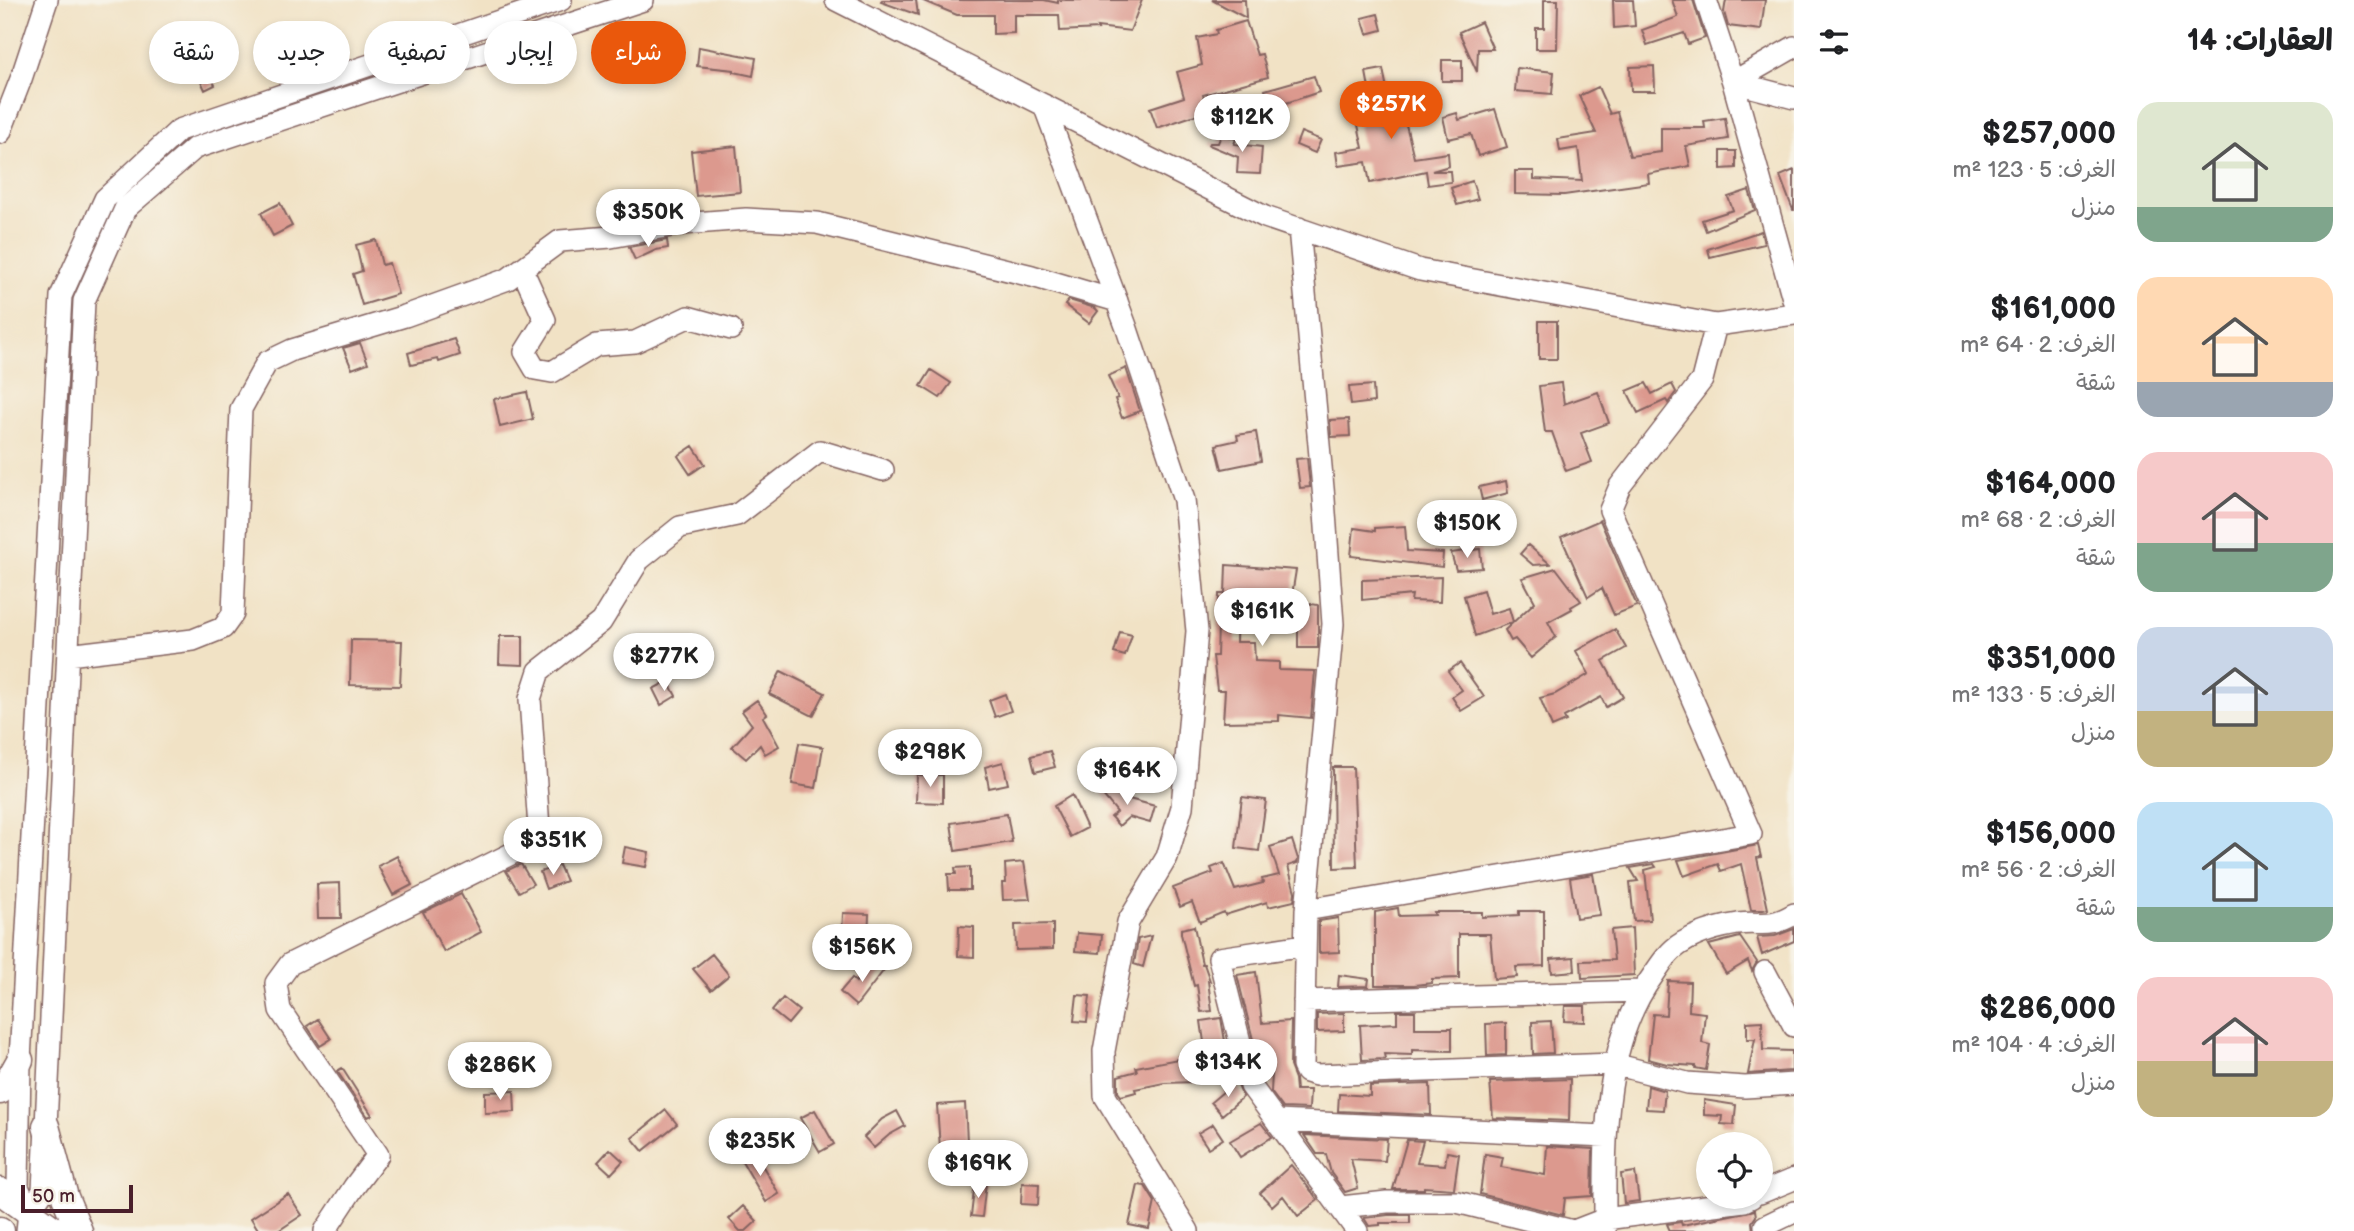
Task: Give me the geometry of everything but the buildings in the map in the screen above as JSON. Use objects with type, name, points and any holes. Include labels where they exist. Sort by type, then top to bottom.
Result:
[{"type":"main road","points":[[0,1091],[20,1060]]},
{"type":"main road","points":[[46,1126],[65,1197],[79,1231]]},
{"type":"main road","points":[[0,1191],[28,1222],[56,1231]]},
{"type":"street","points":[[0,133],[47,0]]},
{"type":"street","points":[[28,1222],[18,1187],[20,1060],[61,296],[105,199],[179,130],[561,0]]},
{"type":"street","points":[[28,1222],[43,1191],[84,301],[125,209],[195,148],[643,0]]},
{"type":"street","points":[[836,0],[1265,217],[1420,270],[1716,325],[1794,314]]},
{"type":"street","points":[[1706,0],[1733,82],[1794,302]]},
{"type":"street","points":[[1733,82],[1794,47]]},
{"type":"street","points":[[1733,82],[1794,97]]},
{"type":"street","points":[[1044,105],[1117,301],[1184,500],[1197,631],[1182,807],[1167,857],[1128,922],[1104,1051],[1105,1096],[1188,1231]]},
{"type":"street","points":[[68,655],[193,640],[223,628],[233,614],[241,409],[267,362],[292,350],[405,316],[508,279],[560,241],[611,237],[682,224],[746,219],[817,223],[1032,276],[1117,301]]},
{"type":"street","points":[[1299,228],[1333,624],[1306,910],[1303,1066],[1306,1072],[1316,1075],[1614,1063],[1687,1083],[1745,1087],[1794,1084]]},
{"type":"street","points":[[522,269],[545,320],[525,352],[535,369],[552,372],[597,345],[635,342],[688,317],[731,329]]},
{"type":"street","points":[[1306,910],[1751,834],[1610,510],[1620,486],[1702,380],[1716,325]]},
{"type":"street","points":[[325,1231],[378,1155],[280,1010],[276,983],[290,964],[519,850],[539,828],[530,699],[539,671],[601,622],[639,560],[680,527],[737,515],[820,451],[883,470]]},
{"type":"street","points":[[1605,1225],[1606,1136],[1614,1063],[1641,991],[1671,950],[1684,942],[1740,923],[1779,923],[1794,914]]},
{"type":"street","points":[[1305,945],[1219,958],[1251,1086],[1357,1231]]},
{"type":"street","points":[[1765,972],[1794,1026]]},
{"type":"street","points":[[1304,1001],[1641,991]]},
{"type":"street","points":[[1278,1121],[1606,1136]]},
{"type":"street","points":[[1773,1188],[1794,1179]]},
{"type":"street","points":[[1341,1207],[1387,1202],[1457,1202],[1573,1231],[1696,1209]]},
{"type":"street","points":[[1766,1231],[1765,1226],[1794,1212]]}]
